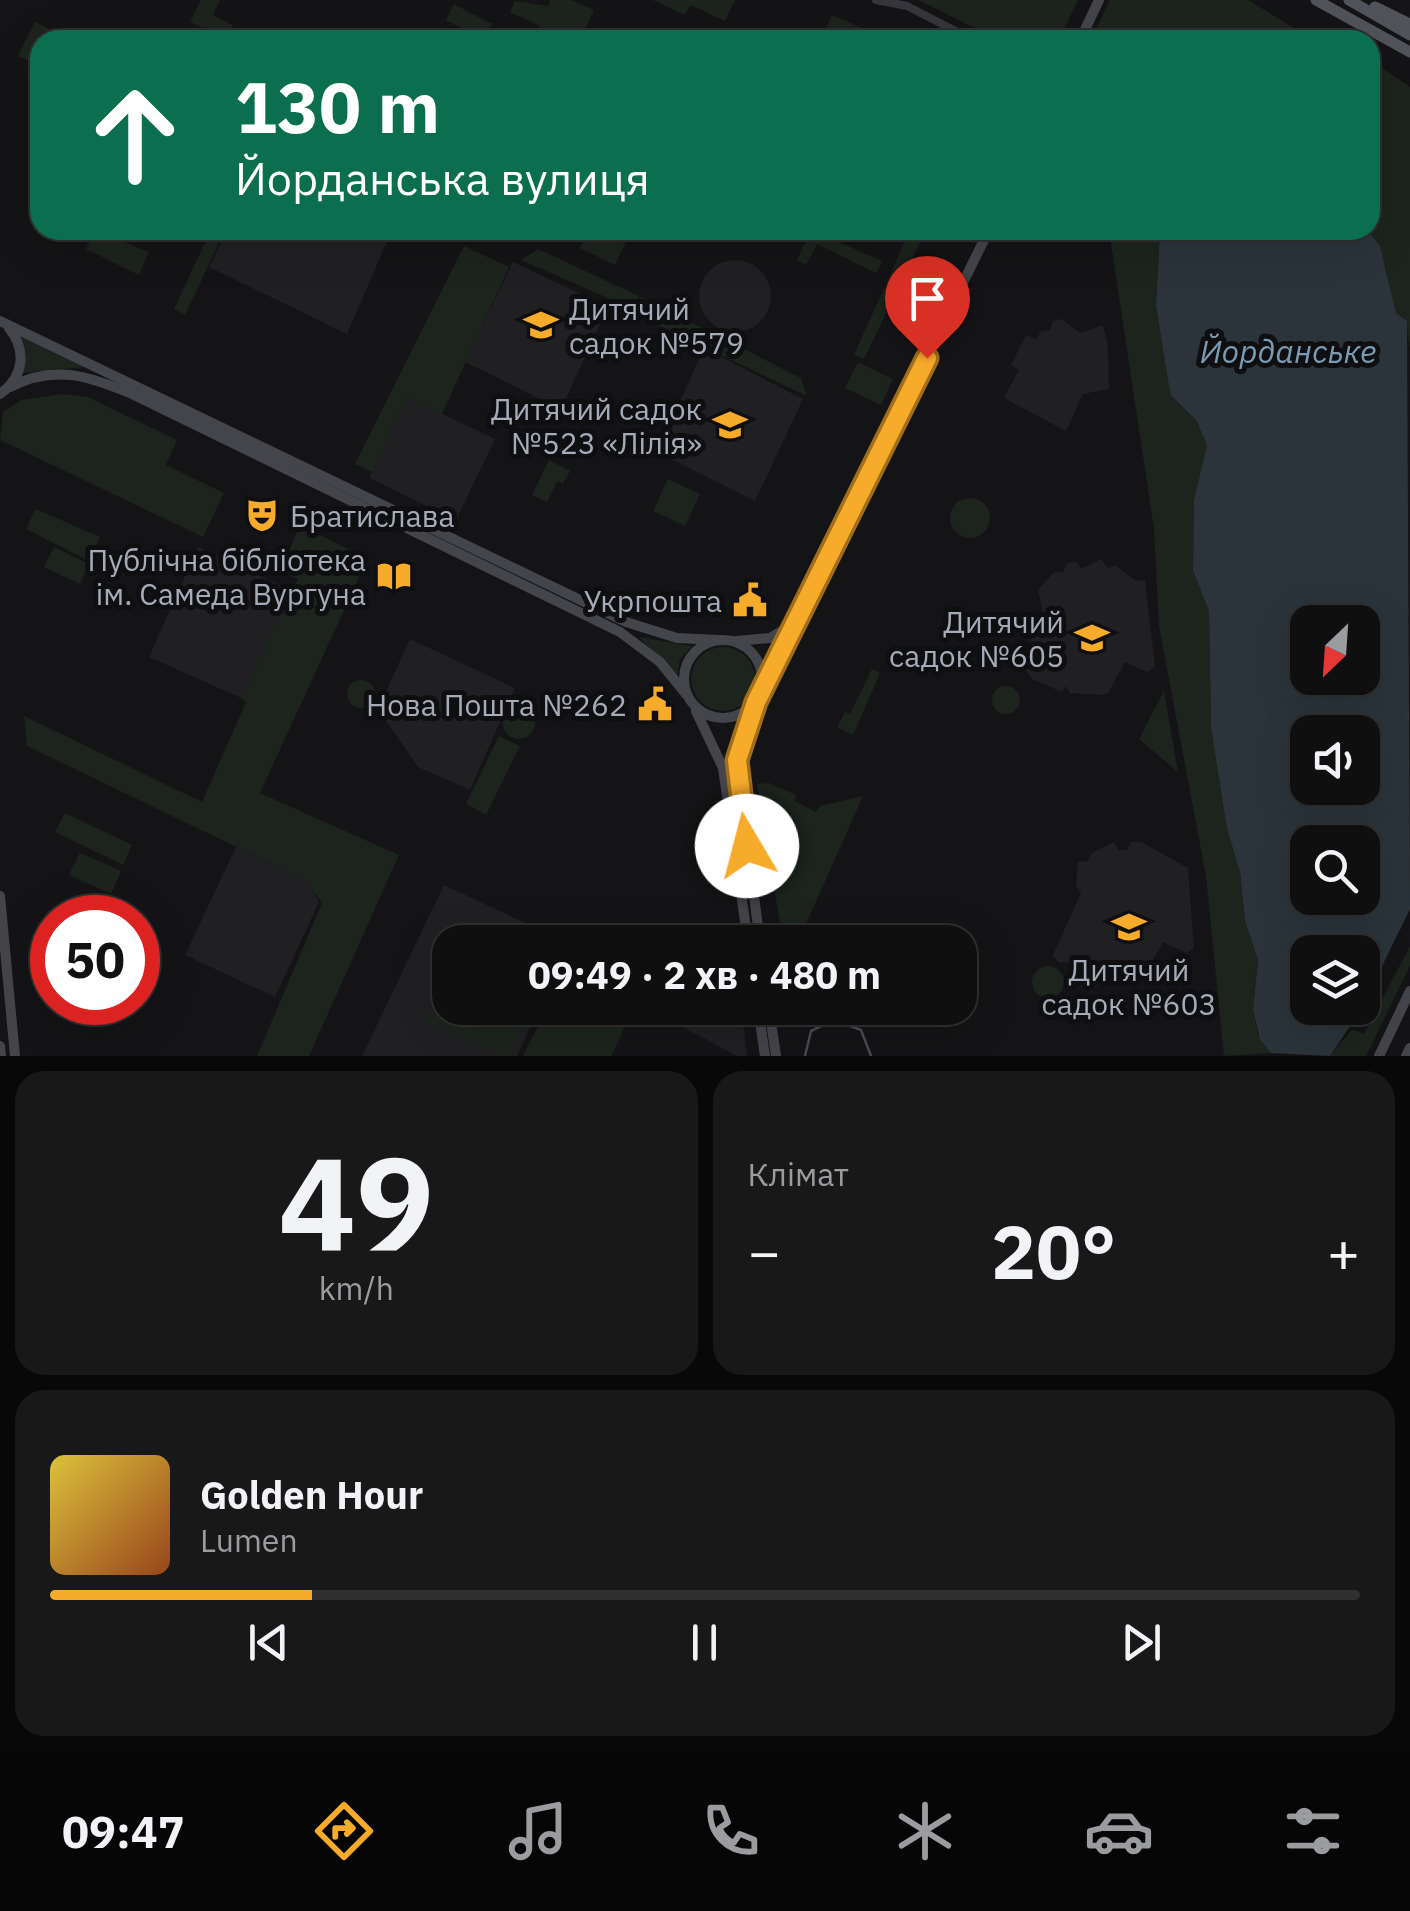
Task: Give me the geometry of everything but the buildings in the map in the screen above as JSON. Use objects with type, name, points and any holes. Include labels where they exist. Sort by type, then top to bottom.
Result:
[{"type":"main road","points":[[1085,30],[1100,0]]},
{"type":"main road","points":[[1316,0],[1372,30]]},
{"type":"main road","points":[[1348,0],[1410,34]]},
{"type":"main road","points":[[1362,0],[1405,22]]},
{"type":"main road","points":[[1382,0],[1405,22]]},
{"type":"main road","points":[[1380,34],[1410,54]]},
{"type":"main road","points":[[693,706],[722,719],[744,713],[757,699],[984,240]]},
{"type":"main road","points":[[2,322],[626,622],[678,638],[733,641],[770,638],[799,619]]},
{"type":"main road","points":[[2,322],[20,348],[18,374],[5,390]]},
{"type":"main road","points":[[5,390],[28,377],[60,372],[96,378],[620,632],[660,662],[686,694],[723,768],[746,925]]},
{"type":"main road","points":[[686,694],[684,676],[689,659],[702,646],[719,640]]},
{"type":"main road","points":[[733,641],[758,662],[762,676],[737,765],[758,925]]},
{"type":"main road","points":[[0,896],[14,1056]]},
{"type":"main road","points":[[1378,1056],[1410,991]]},
{"type":"main road","points":[[760,1025],[764,1056]]},
{"type":"main road","points":[[771,1025],[776,1056]]},
{"type":"main road","points":[[0,1046],[1,1056]]},
{"type":"main road","points":[[1406,1056],[1410,1048]]},
{"type":"street","points":[[876,0],[907,6],[954,30]]},
{"type":"shaded area","points":[[201,0],[220,0],[213,15],[233,25],[231,30],[207,30],[190,22]]},
{"type":"shaded area","points":[[550,0],[572,0],[594,10],[585,30],[538,30],[540,26],[510,12],[515,1],[548,6]]},
{"type":"shaded area","points":[[653,0],[735,0],[725,21],[690,5],[685,15]]},
{"type":"shaded area","points":[[919,0],[1078,0],[1064,30],[979,30]]},
{"type":"shaded area","points":[[1110,0],[1248,0],[1298,30],[1096,30]]},
{"type":"shaded area","points":[[454,4],[492,24],[489,30],[465,30],[446,20]]},
{"type":"shaded area","points":[[832,15],[866,30],[825,30]]},
{"type":"shaded area","points":[[35,22],[51,30],[31,30]]},
{"type":"shaded area","points":[[30,32],[30,61],[18,56]]},
{"type":"shaded area","points":[[1380,67],[1410,87],[1410,347],[1406,321],[1396,314],[1374,240],[1380,240]]},
{"type":"shaded area","points":[[90,240],[120,240],[149,252],[139,275],[86,249]]},
{"type":"shaded area","points":[[206,240],[220,240],[185,315],[174,309]]},
{"type":"shaded area","points":[[222,240],[388,240],[347,334],[209,267]]},
{"type":"shaded area","points":[[584,240],[627,240],[615,265],[580,248]]},
{"type":"shaded area","points":[[806,240],[834,240],[882,261],[876,273],[817,244],[806,265],[797,260]]},
{"type":"shaded area","points":[[906,240],[921,240],[864,359],[854,355]]},
{"type":"shaded area","points":[[1111,240],[1159,240],[1156,306],[1171,395],[1196,420],[1207,445],[1194,500],[1193,571],[1209,611],[1211,727],[1240,872],[1245,921],[1258,960],[1253,1011],[1258,1034],[1271,1053],[1224,1056],[1206,876],[1159,626],[1154,529]]},
{"type":"shaded area","points":[[464,246],[509,267],[442,414],[407,398],[372,472],[355,464]]},
{"type":"shaded area","points":[[538,249],[639,296],[633,309],[521,260]]},
{"type":"shaded area","points":[[735,260],[760,271],[771,296],[760,321],[735,332],[710,321],[699,296],[710,271]]},
{"type":"shaded area","name":"Дитячий садок №579","points":[[513,262],[608,307],[561,409],[465,362]]},
{"type":"shaded area","points":[[641,297],[801,378],[807,396],[634,314]]},
{"type":"shaded area","points":[[1062,319],[1080,333],[1103,325],[1108,348],[1109,389],[1083,394],[1066,431],[1004,398],[1019,370],[1011,365],[1026,335],[1037,339],[1041,331],[1050,330],[1053,321]]},
{"type":"shaded area","points":[[22,336],[85,367],[23,373],[26,353]]},
{"type":"shaded area","name":"Дитячий садок №523 «Лілія»","points":[[704,348],[803,399],[755,501],[657,452]]},
{"type":"shaded area","points":[[858,362],[893,379],[881,405],[845,388]]},
{"type":"shaded area","points":[[63,394],[88,397],[177,440],[166,465],[224,493],[203,537],[0,440],[3,412],[21,400]]},
{"type":"shaded area","points":[[407,397],[495,439],[456,520],[369,478]]},
{"type":"shaded area","points":[[549,460],[570,471],[563,484],[557,481],[547,502],[532,495]]},
{"type":"shaded area","points":[[668,479],[700,494],[685,526],[653,511]]},
{"type":"shaded area","points":[[970,498],[984,504],[990,518],[984,532],[970,538],[956,532],[950,518],[956,504]]},
{"type":"shaded area","points":[[36,509],[100,537],[89,561],[26,529]]},
{"type":"shaded area","points":[[300,526],[368,558],[260,793],[399,855],[309,1056],[257,1056],[322,903],[305,880],[27,746],[24,716],[202,802],[246,702],[241,698],[298,579],[280,571]]},
{"type":"shaded area","points":[[54,547],[89,564],[80,584],[44,567]]},
{"type":"shaded area","points":[[198,547],[293,591],[241,698],[149,657]]},
{"type":"shaded area","name":"Дитячий садок №605","points":[[1101,559],[1107,568],[1116,566],[1136,581],[1145,580],[1155,667],[1147,672],[1125,662],[1108,693],[1102,695],[1070,693],[1066,686],[1062,692],[1032,679],[1021,663],[1043,614],[1038,590],[1054,572],[1063,572],[1067,563],[1076,562],[1081,569]]},
{"type":"shaded area","points":[[639,637],[692,646],[680,659],[677,676]]},
{"type":"shaded area","points":[[410,639],[515,688],[470,790],[418,767],[378,709]]},
{"type":"shaded area","points":[[723,647],[746,656],[755,679],[746,702],[723,711],[700,702],[691,679],[700,656]]},
{"type":"shaded area","points":[[872,669],[880,673],[853,735],[837,727],[845,712],[850,714]]},
{"type":"shaded area","points":[[361,680],[371,684],[375,694],[371,704],[361,708],[351,704],[347,694],[351,684]]},
{"type":"shaded area","points":[[1006,686],[1016,690],[1020,700],[1016,710],[1006,714],[996,710],[992,700],[996,690]]},
{"type":"shaded area","points":[[1164,691],[1178,772],[1139,739]]},
{"type":"shaded area","points":[[519,707],[530,712],[535,723],[530,734],[519,739],[508,734],[503,723],[508,712]]},
{"type":"shaded area","points":[[499,736],[520,746],[486,815],[466,804]]},
{"type":"shaded area","points":[[769,783],[796,795],[794,801],[816,812],[820,806],[863,796],[806,925],[780,925],[757,784]]},
{"type":"shaded area","points":[[65,813],[132,845],[123,865],[55,832]]},
{"type":"shaded area","name":"Дитячий садок №603","points":[[1114,842],[1118,850],[1127,850],[1131,842],[1141,842],[1188,868],[1194,948],[1186,953],[1163,942],[1145,973],[1125,964],[1121,972],[1112,973],[1108,981],[1087,991],[1068,977],[1072,969],[1067,962],[1058,962],[1053,955],[1081,893],[1076,885],[1078,862],[1088,861],[1092,853]]},
{"type":"shaded area","points":[[236,847],[306,880],[319,902],[275,997],[185,955]]},
{"type":"shaded area","points":[[80,853],[121,871],[111,894],[69,875]]},
{"type":"shaded area","points":[[444,885],[530,925],[432,925],[432,1025],[531,1025],[517,1056],[362,1056]]},
{"type":"shaded area","points":[[1410,946],[1410,966],[1366,1056],[1330,1056],[1352,1029],[1364,1034],[1369,1025],[1380,1025],[1380,1003]]},
{"type":"shaded area","points":[[1048,966],[1060,970],[1064,982],[1060,994],[1048,998],[1036,994],[1032,982],[1036,970]]},
{"type":"shaded area","points":[[432,1005],[432,1024],[425,1021]]},
{"type":"shaded area","points":[[433,1025],[496,1025],[484,1049]]},
{"type":"shaded area","points":[[497,1025],[523,1025],[508,1056],[485,1050]]},
{"type":"shaded area","points":[[538,1025],[626,1025],[611,1056],[523,1056]]},
{"type":"shaded area","points":[[679,1025],[743,1025],[747,1056],[737,1056]]},
{"type":"water","name":"Йорданське","points":[[1159,240],[1375,240],[1396,313],[1407,321],[1410,909],[1380,970],[1380,935],[1290,935],[1290,1025],[1351,1025],[1330,1056],[1271,1053],[1260,1039],[1253,1010],[1258,960],[1245,921],[1240,872],[1227,828],[1211,727],[1209,611],[1193,571],[1194,500],[1207,445],[1196,420],[1171,395],[1156,306]]},
{"type":"tram line","points":[[805,1056],[811,1031],[834,1020],[861,1030],[871,1056]]},
{"type":"place","name":"Дитячий садок №579","points":[[541,325]]},
{"type":"place","name":"Дитячий садок №523 «Лілія»","points":[[730,425]]},
{"type":"place","name":"Братислава","points":[[262,515]]},
{"type":"place","name":"Публічна бібліотека ім. Самеда Вургуна","points":[[394,576]]},
{"type":"place","name":"Укрпошта","points":[[750,600]]},
{"type":"place","name":"Дитячий садок №605","points":[[1092,638]]},
{"type":"place","name":"Нова Пошта №262","points":[[655,704]]},
{"type":"place","name":"Дитячий садок №603","points":[[1129,927]]},
{"type":"route","points":[[747,846],[737,760],[756,702],[927,358]]}]
